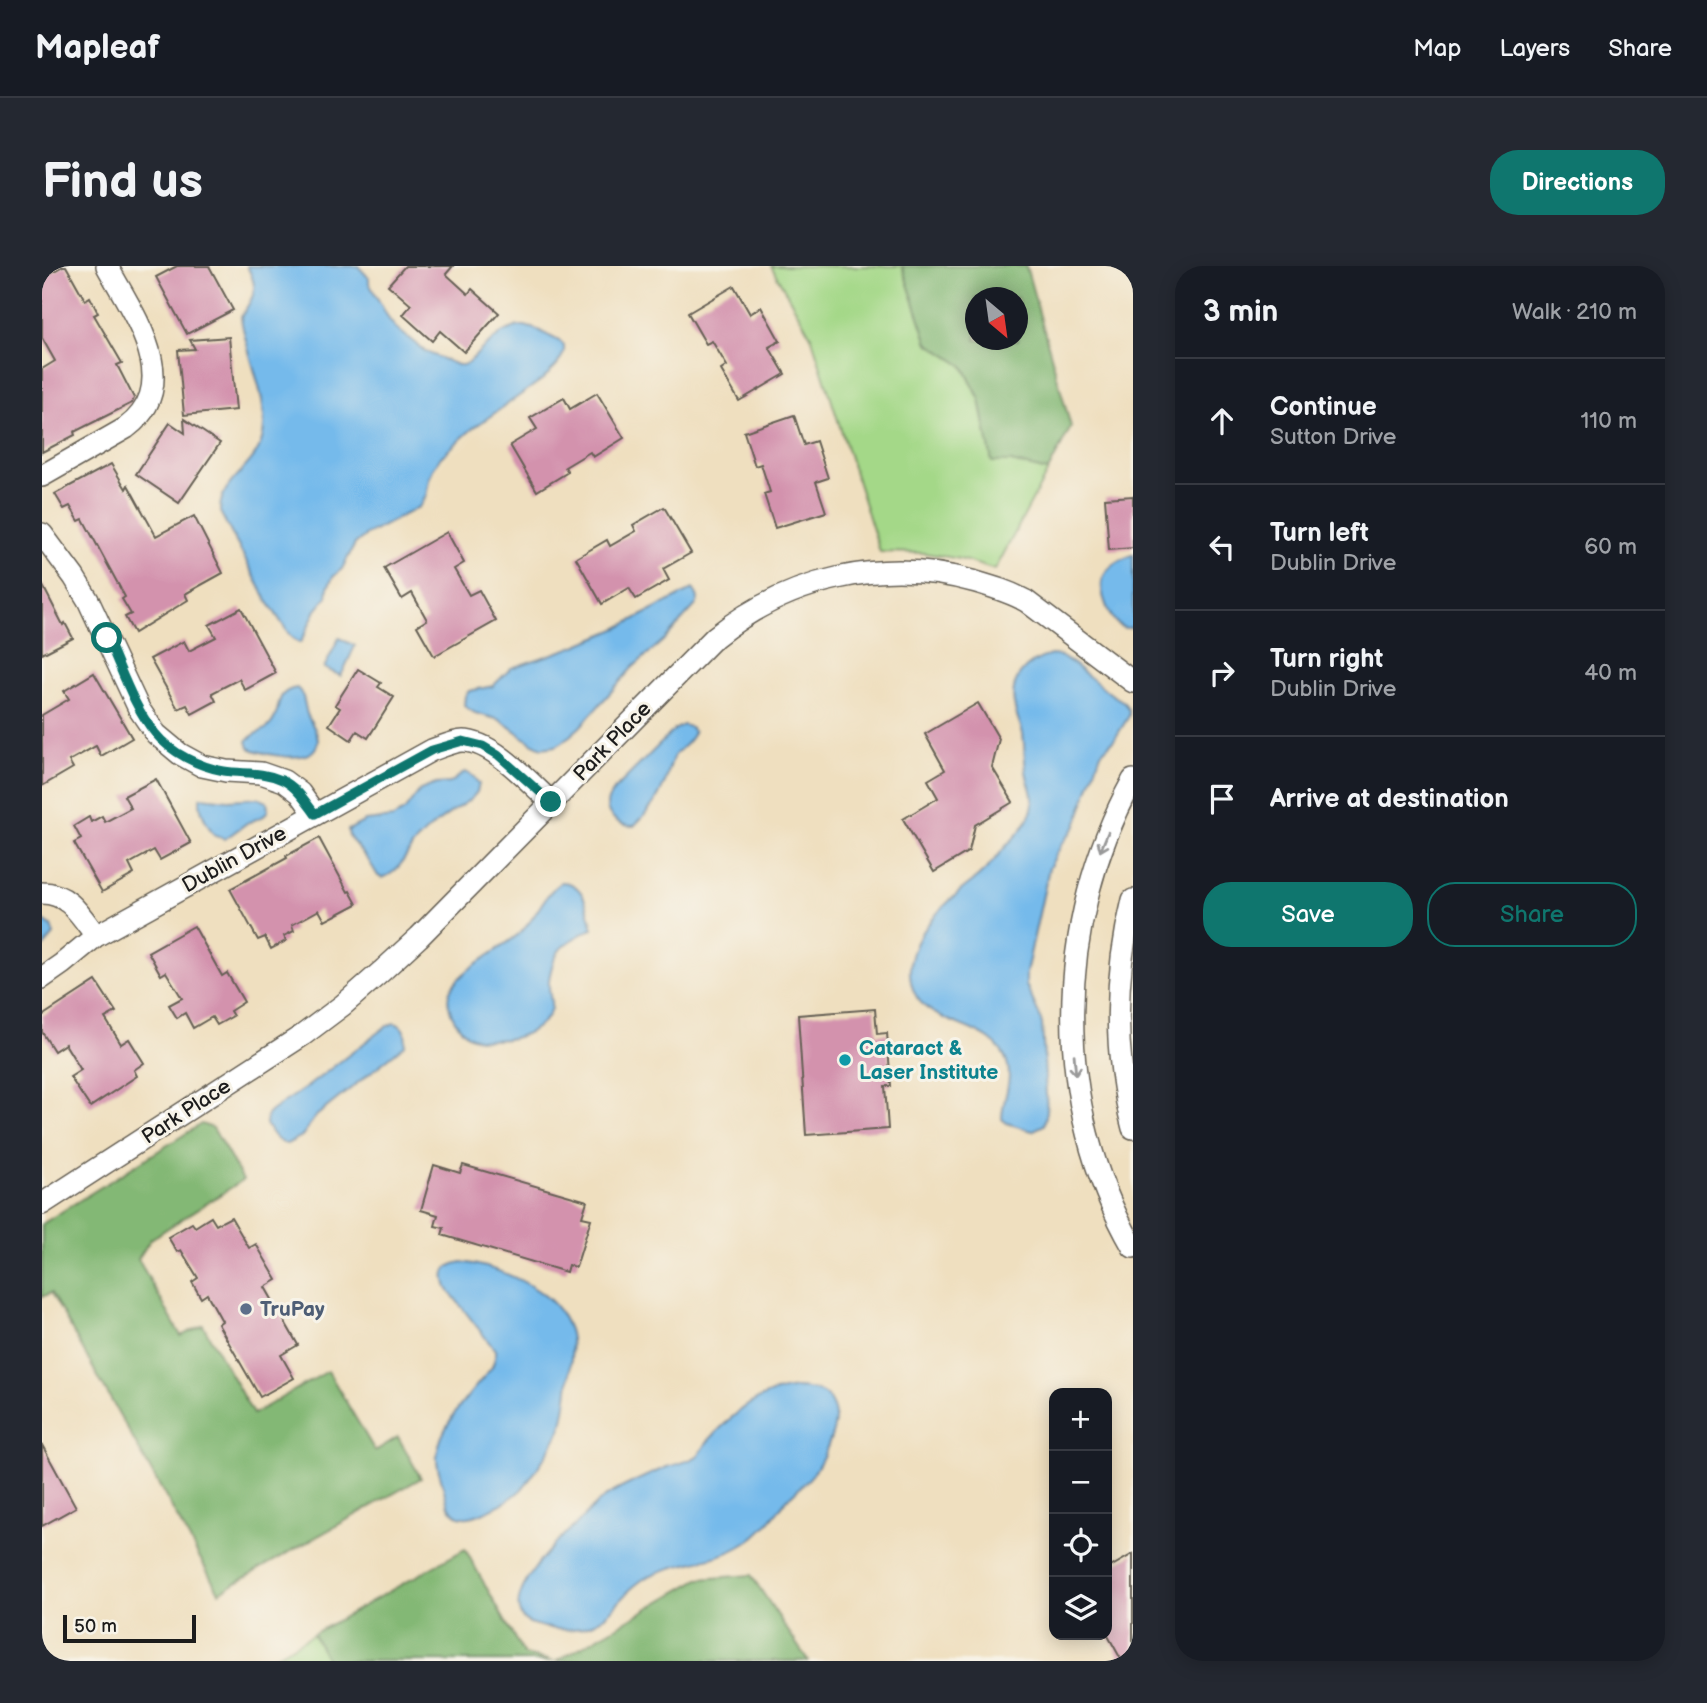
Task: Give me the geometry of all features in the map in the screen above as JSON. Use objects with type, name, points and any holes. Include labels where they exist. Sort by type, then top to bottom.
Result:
[{"type":"street","points":[[42,476],[138,420],[152,391],[149,345],[107,266]]},
{"type":"street","points":[[42,534],[88,600],[139,709],[156,734],[180,754],[202,766],[226,771],[261,773],[284,781],[300,793],[315,814]]},
{"type":"street","name":"Park Place","points":[[42,1204],[262,1062],[343,1005],[419,937],[715,637],[757,608],[788,593],[825,580],[861,574],[908,570],[951,575],[993,587],[1026,601],[1133,682]]},
{"type":"street","name":"Dublin Drive","points":[[42,978],[96,936],[432,750],[463,741],[483,746],[498,755],[551,802]]},
{"type":"street","points":[[1133,780],[1114,818],[1088,886],[1075,955],[1072,1006],[1075,1073],[1085,1126],[1115,1214],[1133,1247]]},
{"type":"street","points":[[42,893],[52,893],[68,900],[96,936]]},
{"type":"street","points":[[1133,900],[1121,965],[1118,1009],[1120,1057],[1133,1128]]},
{"type":"green space","points":[[771,266],[902,266],[928,343],[963,366],[980,400],[992,461],[1011,462],[1048,471],[995,570],[960,559],[924,553],[880,552],[811,336]]},
{"type":"green space","points":[[902,266],[1026,266],[1071,427],[1048,471],[1011,462],[992,462],[980,399],[963,366],[928,343]]},
{"type":"green space","points":[[201,1124],[213,1128],[243,1180],[151,1239],[138,1259],[181,1336],[203,1325],[253,1414],[328,1371],[375,1451],[398,1437],[421,1478],[219,1592],[51,1293],[42,1297],[42,1224]]},
{"type":"green space","points":[[465,1549],[524,1655],[554,1661],[328,1661],[313,1634]]},
{"type":"green space","points":[[751,1575],[808,1661],[557,1661],[699,1579]]},
{"type":"green space","points":[[313,1634],[328,1661],[266,1661]]},
{"type":"water","points":[[247,266],[358,266],[369,278],[369,283],[396,328],[426,352],[457,365],[468,363],[503,332],[518,326],[538,330],[564,346],[564,353],[557,365],[543,379],[472,429],[441,457],[433,469],[426,496],[419,507],[366,535],[355,544],[342,569],[333,577],[327,597],[316,610],[299,643],[291,637],[268,602],[220,512],[225,491],[258,450],[264,425],[261,395],[241,317],[254,293]]},
{"type":"water","points":[[1133,555],[1133,627],[1126,628],[1118,624],[1109,612],[1102,583],[1105,573],[1112,566]]},
{"type":"water","points":[[693,589],[698,598],[696,605],[665,639],[632,668],[580,727],[556,746],[542,748],[500,720],[475,713],[464,706],[465,696],[469,691],[493,686],[511,668],[618,628]]},
{"type":"water","points":[[339,638],[355,646],[341,676],[324,668]]},
{"type":"water","points":[[1051,655],[1060,656],[1072,663],[1124,702],[1129,716],[1114,740],[1101,753],[1076,826],[1049,868],[1026,973],[1026,985],[1042,1024],[1047,1112],[1044,1125],[1032,1131],[1002,1119],[1009,1073],[1000,1050],[988,1038],[939,1016],[925,1006],[915,993],[910,974],[913,951],[931,920],[988,868],[1029,817],[1033,799],[1026,771],[1023,734],[1013,699],[1014,689],[1020,674],[1026,668]]},
{"type":"water","points":[[297,688],[318,738],[313,751],[306,755],[286,757],[249,748],[247,741],[269,727],[275,719],[284,693]]},
{"type":"water","points":[[683,725],[694,732],[673,758],[666,780],[649,810],[634,826],[614,819],[607,805],[615,789],[674,730]]},
{"type":"water","points":[[465,772],[473,776],[479,784],[477,792],[425,833],[392,873],[382,878],[378,876],[349,837],[348,830],[365,821],[393,818],[405,810],[420,790],[436,784],[450,783]]},
{"type":"water","points":[[202,797],[228,800],[258,798],[267,802],[268,810],[264,816],[247,823],[225,839],[215,836],[206,823],[201,808]]},
{"type":"water","points":[[561,882],[569,883],[581,892],[593,929],[569,942],[556,955],[549,979],[551,1007],[547,1017],[532,1031],[513,1038],[473,1038],[457,1024],[451,1012],[448,999],[451,989],[464,973],[521,932],[549,893]]},
{"type":"water","points":[[42,920],[51,926],[54,935],[42,949]]},
{"type":"water","points":[[394,1023],[404,1031],[405,1045],[315,1117],[302,1136],[287,1144],[274,1137],[266,1124],[267,1115],[271,1111]]},
{"type":"water","points":[[462,1262],[509,1275],[549,1299],[560,1311],[567,1325],[572,1348],[564,1417],[550,1449],[519,1492],[495,1507],[466,1517],[454,1512],[445,1496],[437,1463],[439,1444],[458,1408],[492,1367],[495,1350],[447,1288],[444,1278],[446,1270]]},
{"type":"water","points":[[798,1388],[819,1391],[832,1404],[835,1423],[831,1439],[812,1475],[752,1539],[734,1550],[647,1577],[632,1588],[605,1616],[581,1628],[554,1629],[531,1624],[523,1619],[518,1607],[520,1596],[532,1573],[556,1543],[601,1500],[645,1476],[694,1458],[729,1420],[749,1404],[772,1393]]},
{"type":"building","points":[[66,266],[85,300],[90,297],[98,313],[94,315],[122,363],[117,365],[134,398],[132,403],[74,432],[75,435],[42,452],[42,369],[55,361],[42,338],[42,278]]},
{"type":"building","points":[[177,266],[209,266],[233,310],[187,334],[156,277]]},
{"type":"building","points":[[405,266],[453,266],[446,274],[468,294],[472,289],[499,313],[464,352],[440,331],[432,341],[403,315],[411,305],[388,285]]},
{"type":"building","points":[[734,286],[750,314],[761,307],[780,341],[769,347],[785,374],[739,401],[721,370],[727,366],[712,341],[706,344],[688,313]]},
{"type":"building","points":[[229,337],[236,410],[184,415],[178,350],[195,349],[190,340]]},
{"type":"building","points":[[597,393],[624,438],[593,457],[590,452],[565,467],[568,472],[537,491],[510,445],[537,429],[530,418],[564,398],[570,409]]},
{"type":"building","points":[[794,415],[804,445],[816,441],[828,478],[816,482],[826,512],[775,528],[764,494],[770,492],[761,464],[755,466],[744,432]]},
{"type":"building","points":[[184,419],[220,443],[179,503],[136,474],[170,423],[185,433]]},
{"type":"building","points":[[111,464],[126,489],[128,485],[156,536],[194,516],[223,573],[185,594],[188,600],[134,633],[125,617],[131,614],[122,599],[125,597],[83,519],[79,521],[70,506],[64,509],[55,494]]},
{"type":"building","points":[[1133,496],[1133,548],[1109,550],[1105,498]]},
{"type":"building","points":[[664,507],[691,553],[663,569],[669,580],[636,599],[629,588],[602,604],[576,558],[607,540],[610,546],[636,531],[633,525]]},
{"type":"building","points":[[447,532],[464,563],[454,569],[469,595],[479,590],[496,621],[434,656],[417,626],[427,620],[412,593],[402,599],[384,568]]},
{"type":"building","points":[[42,584],[63,625],[65,623],[73,638],[42,654]]},
{"type":"building","points":[[241,608],[276,673],[245,690],[239,679],[212,693],[216,701],[192,714],[187,705],[178,709],[150,659],[184,641],[189,651],[216,637],[209,625]]},
{"type":"building","points":[[358,669],[381,683],[378,687],[394,697],[368,738],[357,731],[351,740],[329,725],[340,708],[335,705]]},
{"type":"building","points":[[94,673],[132,738],[101,756],[96,746],[69,761],[73,768],[42,786],[42,715],[69,699],[64,691]]},
{"type":"building","points":[[978,703],[999,739],[992,767],[1013,802],[975,825],[969,851],[934,872],[903,819],[938,798],[928,780],[945,770],[925,734]]},
{"type":"building","points":[[156,779],[191,843],[160,860],[154,850],[129,864],[134,874],[102,892],[74,843],[81,839],[74,826],[89,817],[91,822],[102,816],[105,822],[131,808],[124,796]]},
{"type":"building","points":[[319,838],[357,904],[325,921],[319,910],[292,925],[294,931],[284,936],[286,941],[271,949],[265,937],[258,940],[230,889]]},
{"type":"building","points":[[194,926],[222,976],[227,973],[244,1002],[230,1011],[233,1016],[217,1025],[212,1017],[193,1028],[185,1013],[177,1018],[169,1005],[182,998],[166,972],[161,975],[148,952]]},
{"type":"building","points":[[96,981],[116,1012],[105,1018],[121,1044],[129,1039],[144,1063],[134,1070],[137,1076],[90,1107],[70,1077],[81,1070],[65,1044],[54,1051],[42,1032],[42,1016]]},
{"type":"building","name":"Cataract & Laser Institute","points":[[875,1009],[877,1034],[887,1033],[891,1086],[885,1086],[888,1129],[806,1135],[798,1015]]},
{"type":"building","points":[[434,1165],[460,1173],[463,1165],[587,1201],[582,1217],[591,1219],[576,1267],[568,1265],[566,1272],[442,1235],[444,1228],[435,1226],[438,1215],[421,1210]]},
{"type":"building","name":"TruPay","points":[[211,1217],[216,1225],[231,1217],[249,1248],[256,1244],[277,1280],[265,1287],[298,1345],[281,1355],[294,1378],[260,1397],[218,1324],[222,1321],[207,1294],[201,1298],[192,1282],[198,1278],[181,1250],[177,1252],[168,1237],[192,1223],[195,1227]]},
{"type":"building","points":[[42,1445],[76,1507],[42,1526]]},
{"type":"building","points":[[1133,1554],[1133,1661],[1122,1661],[1110,1640],[1112,1566]]},
{"type":"place","name":"Cataract & Laser Institute","points":[[845,1060]]},
{"type":"place","name":"TruPay","points":[[246,1309]]},
{"type":"route","points":[[107,638],[139,709],[156,734],[180,754],[202,766],[226,771],[261,773],[284,781],[300,793],[315,814],[432,750],[463,741],[483,746],[498,755],[551,802]]}]
